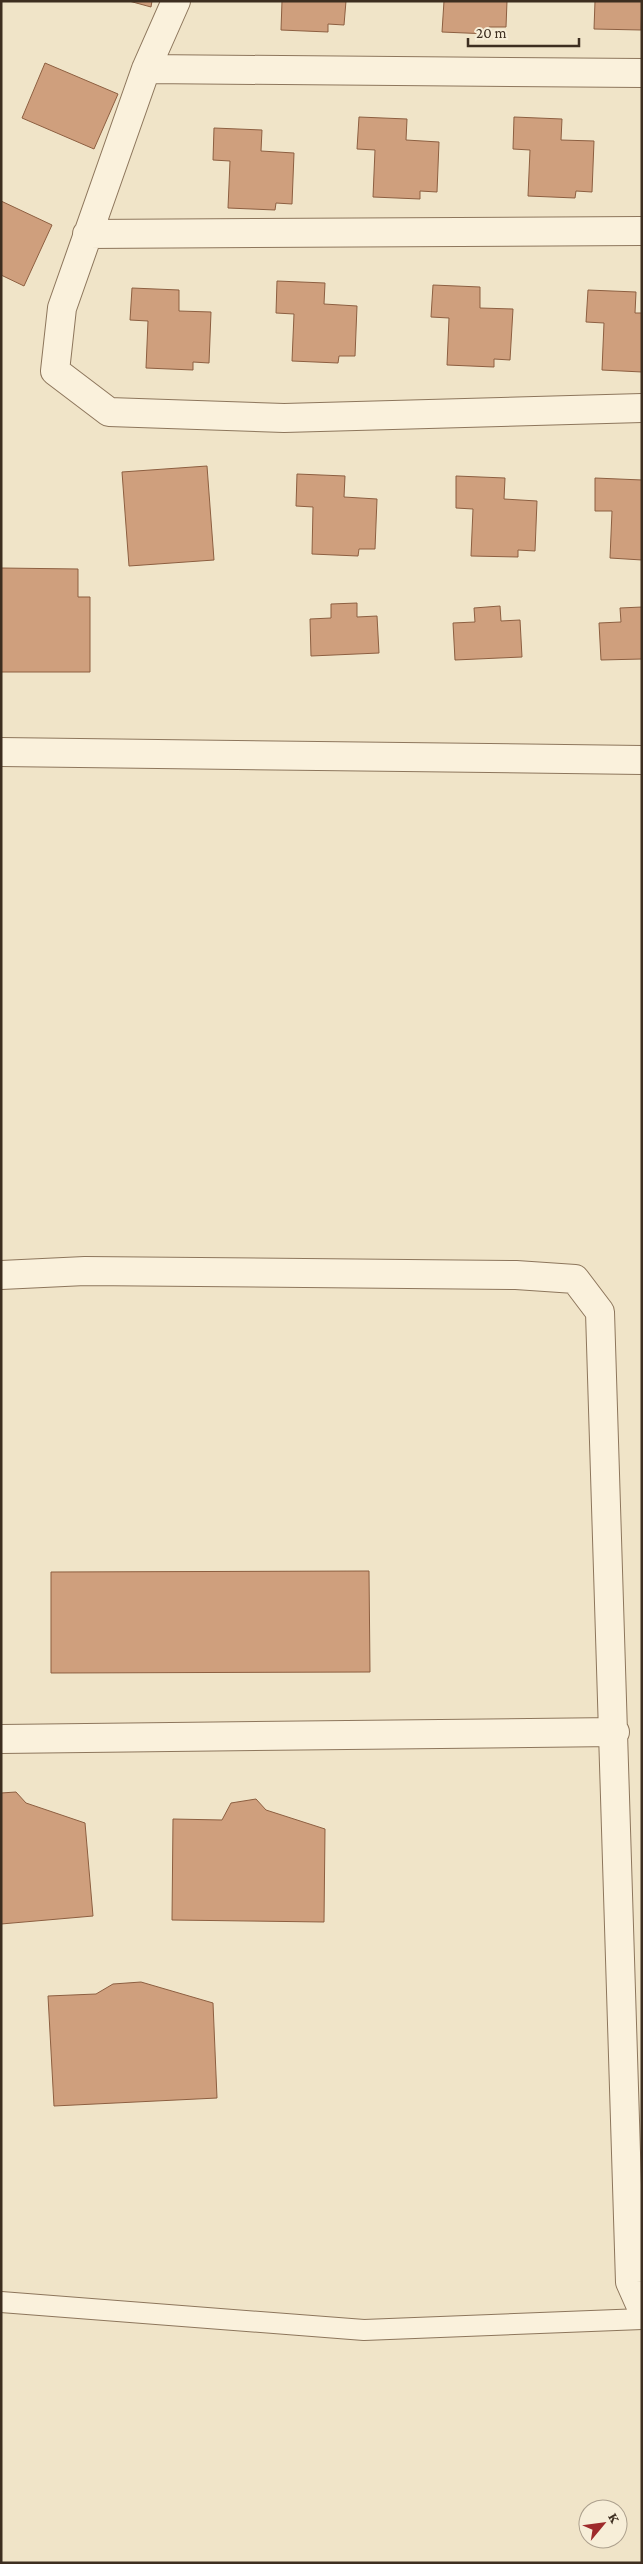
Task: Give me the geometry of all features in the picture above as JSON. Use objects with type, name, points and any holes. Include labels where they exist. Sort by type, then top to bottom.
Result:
[{"type":"street","points":[[176,1],[146,69],[62,308],[55,372],[108,412],[284,418],[642,408]]},
{"type":"street","points":[[146,69],[642,73]]},
{"type":"street","points":[[87,234],[642,231]]},
{"type":"street","points":[[1,752],[642,760]]},
{"type":"street","points":[[1,1276],[114,1272],[516,1275],[574,1279],[600,1312],[615,1732],[614,1788],[630,2282],[642,2309]]},
{"type":"street","points":[[1,1739],[615,1732]]},
{"type":"lane","points":[[1,2302],[364,2330],[642,2320]]},
{"type":"building","points":[[129,1],[152,1],[151,7]]},
{"type":"building","points":[[282,1],[346,1],[344,25],[328,24],[328,32],[281,30]]},
{"type":"building","points":[[444,1],[507,1],[506,27],[489,27],[489,34],[442,32]]},
{"type":"building","points":[[595,1],[642,1],[641,30],[594,29]]},
{"type":"building","points":[[45,63],[118,94],[94,149],[22,118]]},
{"type":"building","points":[[359,117],[407,119],[406,140],[439,142],[437,192],[420,191],[420,199],[373,197],[375,150],[357,149]]},
{"type":"building","points":[[514,117],[562,119],[561,140],[594,141],[592,192],[576,191],[575,198],[528,196],[530,150],[513,149]]},
{"type":"building","points":[[214,128],[262,130],[261,151],[294,153],[292,204],[276,203],[275,210],[228,208],[230,161],[213,160]]},
{"type":"building","points":[[1,201],[52,225],[24,286],[1,275]]},
{"type":"building","points":[[277,281],[325,283],[324,304],[357,306],[355,356],[339,356],[338,363],[292,361],[294,314],[276,313]]},
{"type":"building","points":[[433,285],[480,287],[480,308],[513,309],[510,360],[494,359],[494,367],[447,365],[449,318],[431,317]]},
{"type":"building","points":[[132,288],[179,290],[179,311],[211,312],[209,363],[193,362],[193,370],[146,368],[148,321],[130,320]]},
{"type":"building","points":[[588,290],[636,292],[635,313],[642,313],[642,372],[602,370],[604,323],[586,322]]},
{"type":"building","points":[[207,466],[214,560],[129,566],[122,472]]},
{"type":"building","points":[[297,474],[345,476],[344,497],[377,499],[375,549],[359,549],[358,556],[312,554],[313,507],[296,506]]},
{"type":"building","points":[[456,476],[505,478],[504,499],[537,501],[535,551],[518,550],[518,557],[471,556],[473,509],[456,508]]},
{"type":"building","points":[[595,478],[642,480],[642,560],[610,558],[612,511],[595,511]]},
{"type":"building","points":[[1,568],[78,569],[78,597],[90,597],[90,672],[1,672]]},
{"type":"building","points":[[357,603],[357,617],[377,616],[379,653],[311,656],[310,619],[331,618],[331,604]]},
{"type":"building","points":[[500,606],[501,621],[520,620],[522,657],[455,660],[453,623],[475,622],[474,608]]},
{"type":"building","points":[[642,607],[642,659],[601,660],[599,623],[621,622],[620,608]]},
{"type":"building","points":[[369,1571],[370,1672],[51,1673],[51,1572]]},
{"type":"building","points":[[16,1792],[26,1803],[85,1823],[93,1916],[1,1924],[1,1793]]},
{"type":"building","points":[[256,1799],[266,1810],[325,1829],[324,1922],[172,1920],[173,1819],[222,1820],[231,1803]]},
{"type":"building","points":[[141,1982],[213,2003],[217,2098],[54,2106],[48,1996],[96,1994],[113,1984]]}]
